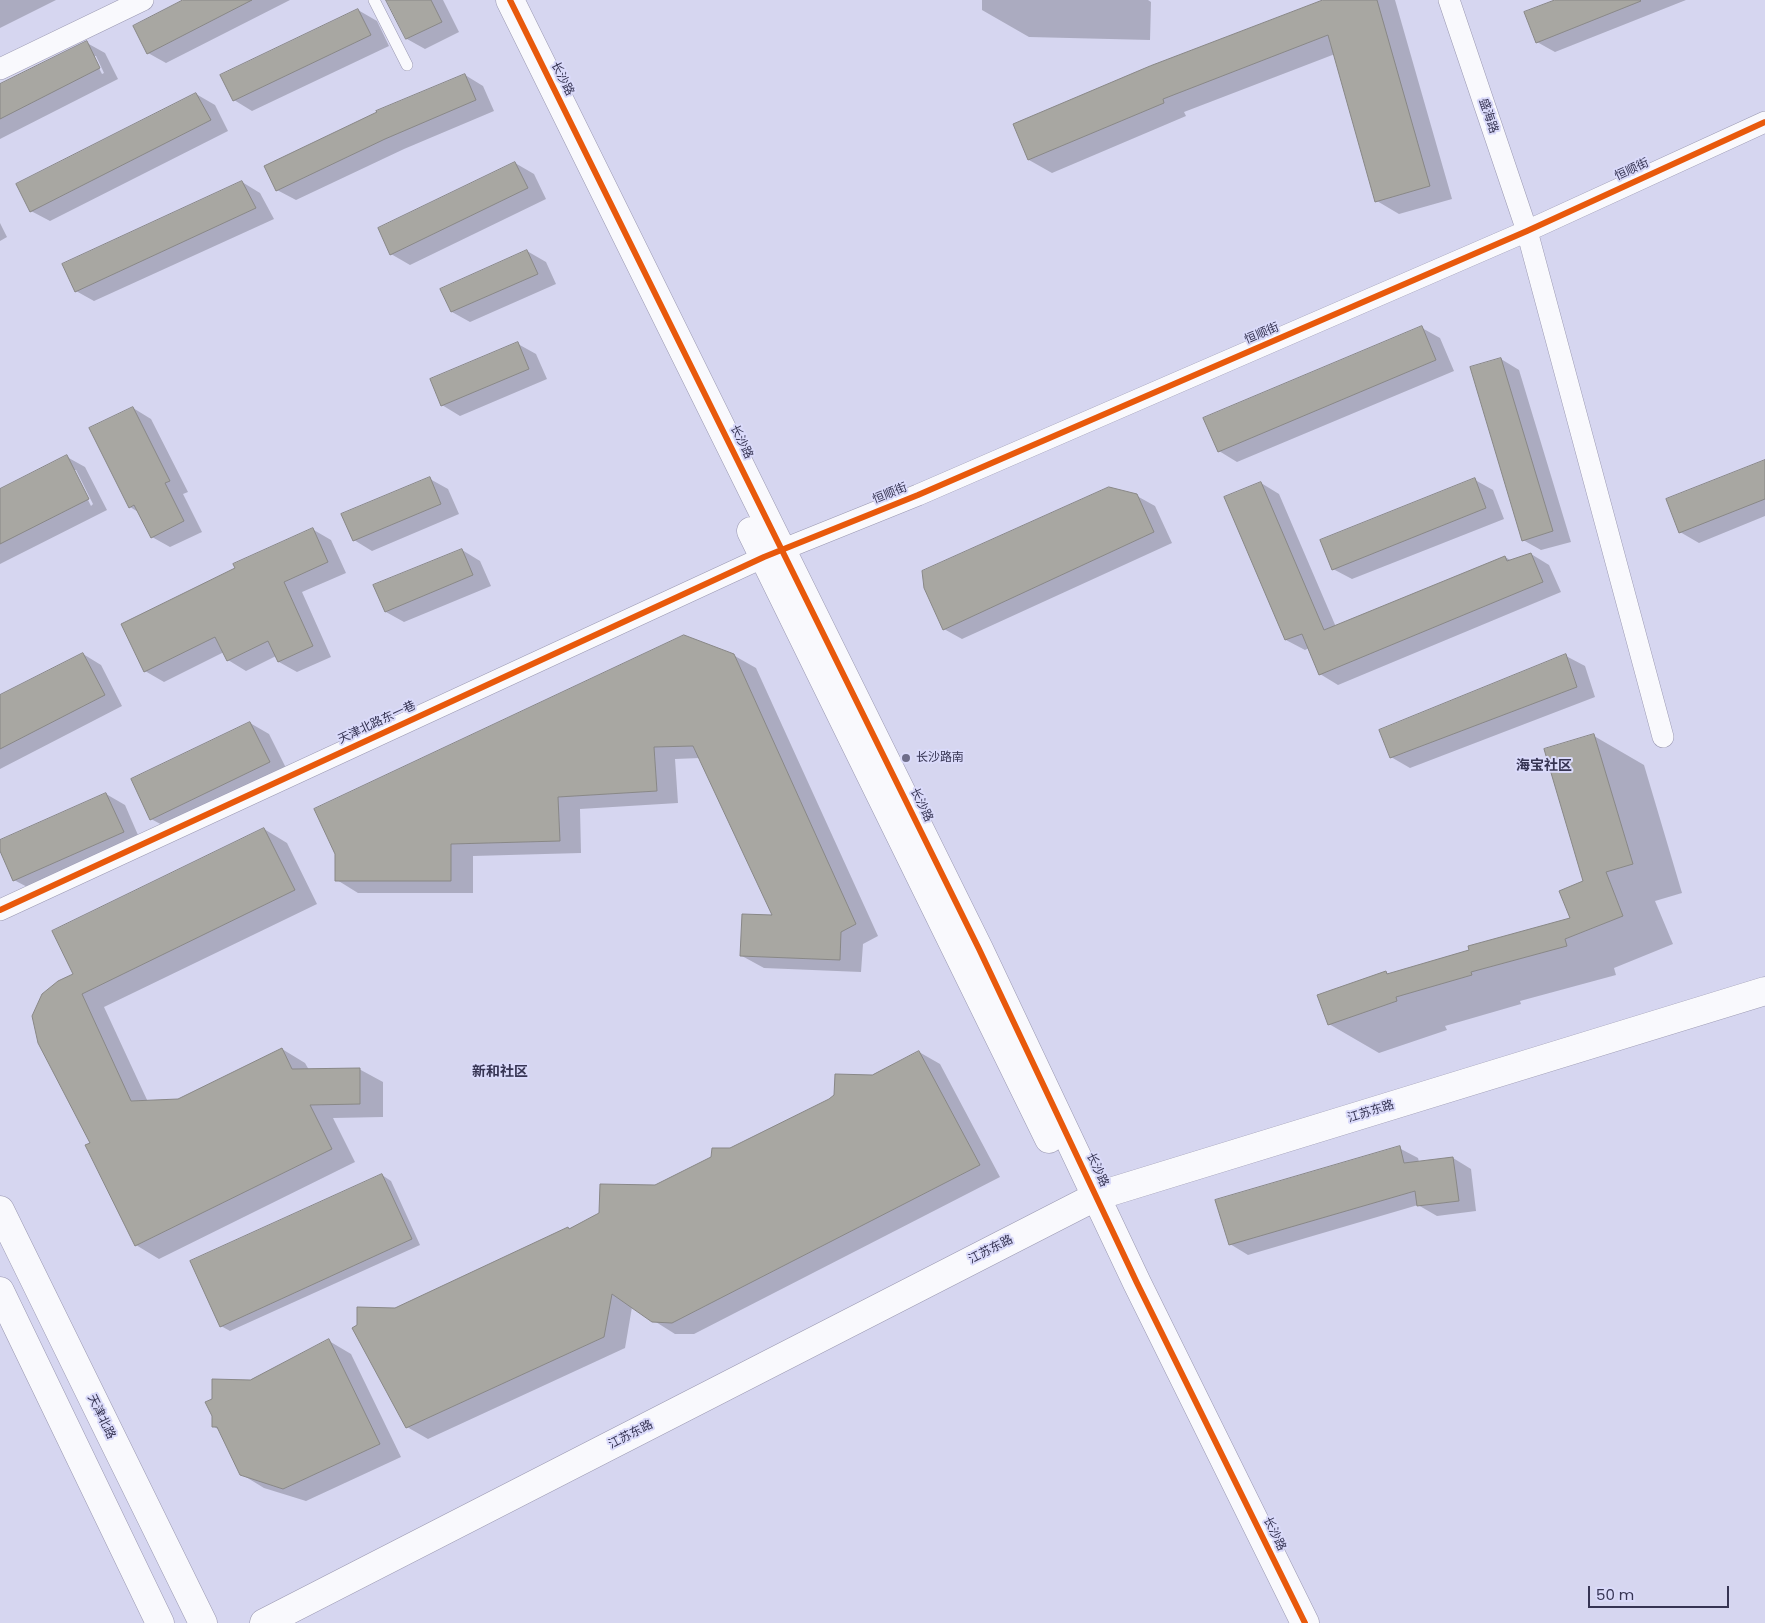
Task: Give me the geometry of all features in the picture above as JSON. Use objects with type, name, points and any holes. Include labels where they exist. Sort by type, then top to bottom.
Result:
[{"type":"street","points":[[0,69],[143,0]]},
{"type":"street","name":"长沙路","points":[[492,0],[773,554]]},
{"type":"street","name":"长沙路","points":[[510,0],[773,554],[1089,1200],[1287,1623]]},
{"type":"street","name":"盛海路","points":[[1449,0],[1526,231],[1663,737]]},
{"type":"street","name":"恒顺街","points":[[773,554],[918,495],[1526,231],[1765,122]]},
{"type":"street","name":"天津北路东一巷","points":[[0,910],[773,554]]},
{"type":"street","name":"江苏东路","points":[[264,1623],[1089,1200],[1765,992]]},
{"type":"street","name":"长沙路","points":[[1089,1200],[1137,1282],[1305,1623]]},
{"type":"street","name":"天津北路","points":[[0,1210],[202,1623]]},
{"type":"street","points":[[0,1291],[160,1623]]},
{"type":"lane","points":[[374,0],[407,65]]},
{"type":"building","points":[[183,0],[252,0],[147,54],[133,26]]},
{"type":"building","points":[[386,0],[431,0],[442,22],[406,39]]},
{"type":"building","points":[[1323,0],[1377,0],[1430,186],[1375,202],[1328,35],[1163,99],[1164,103],[1028,160],[1013,124],[1150,66]]},
{"type":"building","points":[[1555,0],[1641,1],[1536,43],[1524,12]]},
{"type":"building","points":[[358,9],[371,35],[233,101],[220,75]]},
{"type":"building","points":[[87,41],[100,68],[0,119],[0,84]]},
{"type":"building","points":[[465,74],[476,100],[385,139],[276,191],[264,166],[376,111]]},
{"type":"building","points":[[196,93],[211,120],[30,212],[16,184]]},
{"type":"building","points":[[515,162],[528,188],[390,255],[378,228]]},
{"type":"building","points":[[242,181],[256,208],[75,292],[62,264]]},
{"type":"building","points":[[527,250],[538,274],[451,312],[440,289]]},
{"type":"building","points":[[1422,326],[1436,360],[1218,452],[1203,418]]},
{"type":"building","points":[[518,342],[529,369],[441,406],[430,379]]},
{"type":"building","points":[[1501,358],[1553,531],[1522,541],[1470,367]]},
{"type":"building","points":[[133,407],[170,481],[165,483],[184,521],[151,538],[134,505],[129,508],[89,428]]},
{"type":"building","points":[[67,455],[89,499],[0,544],[0,489]]},
{"type":"building","points":[[1765,460],[1765,499],[1679,533],[1666,499]]},
{"type":"building","points":[[430,477],[441,504],[353,541],[341,514]]},
{"type":"building","points":[[1475,478],[1486,508],[1332,570],[1320,540]]},
{"type":"building","points":[[1261,482],[1324,630],[1505,556],[1507,561],[1531,553],[1543,582],[1319,675],[1302,634],[1285,640],[1224,497]]},
{"type":"building","points":[[1109,487],[1137,494],[1154,532],[943,630],[924,588],[922,571]]},
{"type":"building","points":[[313,528],[328,562],[284,582],[313,646],[278,662],[268,641],[227,661],[215,637],[144,672],[121,624],[235,568],[233,564]]},
{"type":"building","points":[[462,549],[473,575],[385,612],[373,585]]},
{"type":"building","points":[[684,635],[734,654],[856,924],[841,932],[840,960],[740,956],[742,914],[772,915],[693,746],[654,747],[657,791],[558,797],[560,841],[451,844],[451,881],[335,881],[335,854],[314,809]]},
{"type":"building","points":[[83,653],[105,695],[0,749],[0,695]]},
{"type":"building","points":[[1566,654],[1577,687],[1390,758],[1379,730]]},
{"type":"building","points":[[250,722],[270,762],[150,820],[131,779]]},
{"type":"building","points":[[1594,734],[1633,864],[1606,872],[1623,916],[1565,939],[1567,946],[1471,972],[1472,975],[1396,997],[1397,1001],[1328,1025],[1317,995],[1386,971],[1387,974],[1469,950],[1468,946],[1570,918],[1559,891],[1583,881],[1544,749]]},
{"type":"building","points":[[106,793],[124,832],[13,881],[0,851],[0,840]]},
{"type":"building","points":[[264,828],[295,890],[82,994],[131,1101],[178,1099],[282,1048],[292,1069],[360,1068],[360,1104],[310,1105],[332,1149],[135,1246],[85,1145],[90,1143],[38,1043],[32,1016],[42,994],[58,981],[73,974],[52,931]]},
{"type":"building","points":[[919,1051],[980,1165],[672,1323],[652,1322],[612,1294],[604,1337],[406,1428],[352,1328],[357,1325],[357,1307],[395,1308],[568,1227],[569,1229],[599,1213],[600,1184],[655,1185],[711,1157],[712,1148],[730,1148],[829,1099],[834,1095],[835,1074],[872,1075]]},
{"type":"building","points":[[1400,1146],[1404,1163],[1453,1157],[1459,1201],[1417,1206],[1415,1191],[1229,1245],[1215,1200]]},
{"type":"building","points":[[382,1174],[412,1239],[220,1327],[190,1261]]},
{"type":"building","points":[[329,1339],[380,1444],[283,1489],[240,1475],[217,1427],[212,1427],[212,1416],[205,1402],[212,1399],[212,1379],[250,1380]]},
{"type":"cycle path","points":[[510,0],[979,949],[1137,1283],[1305,1623]]},
{"type":"cycle path","points":[[0,910],[764,557],[918,495],[1527,231],[1765,122]]},
{"type":"place","name":"长沙路南","points":[[906,758]]},
{"type":"district","name":"海宝社区","points":[[1544,766]]},
{"type":"district","name":"新和社区","points":[[500,1072]]}]
